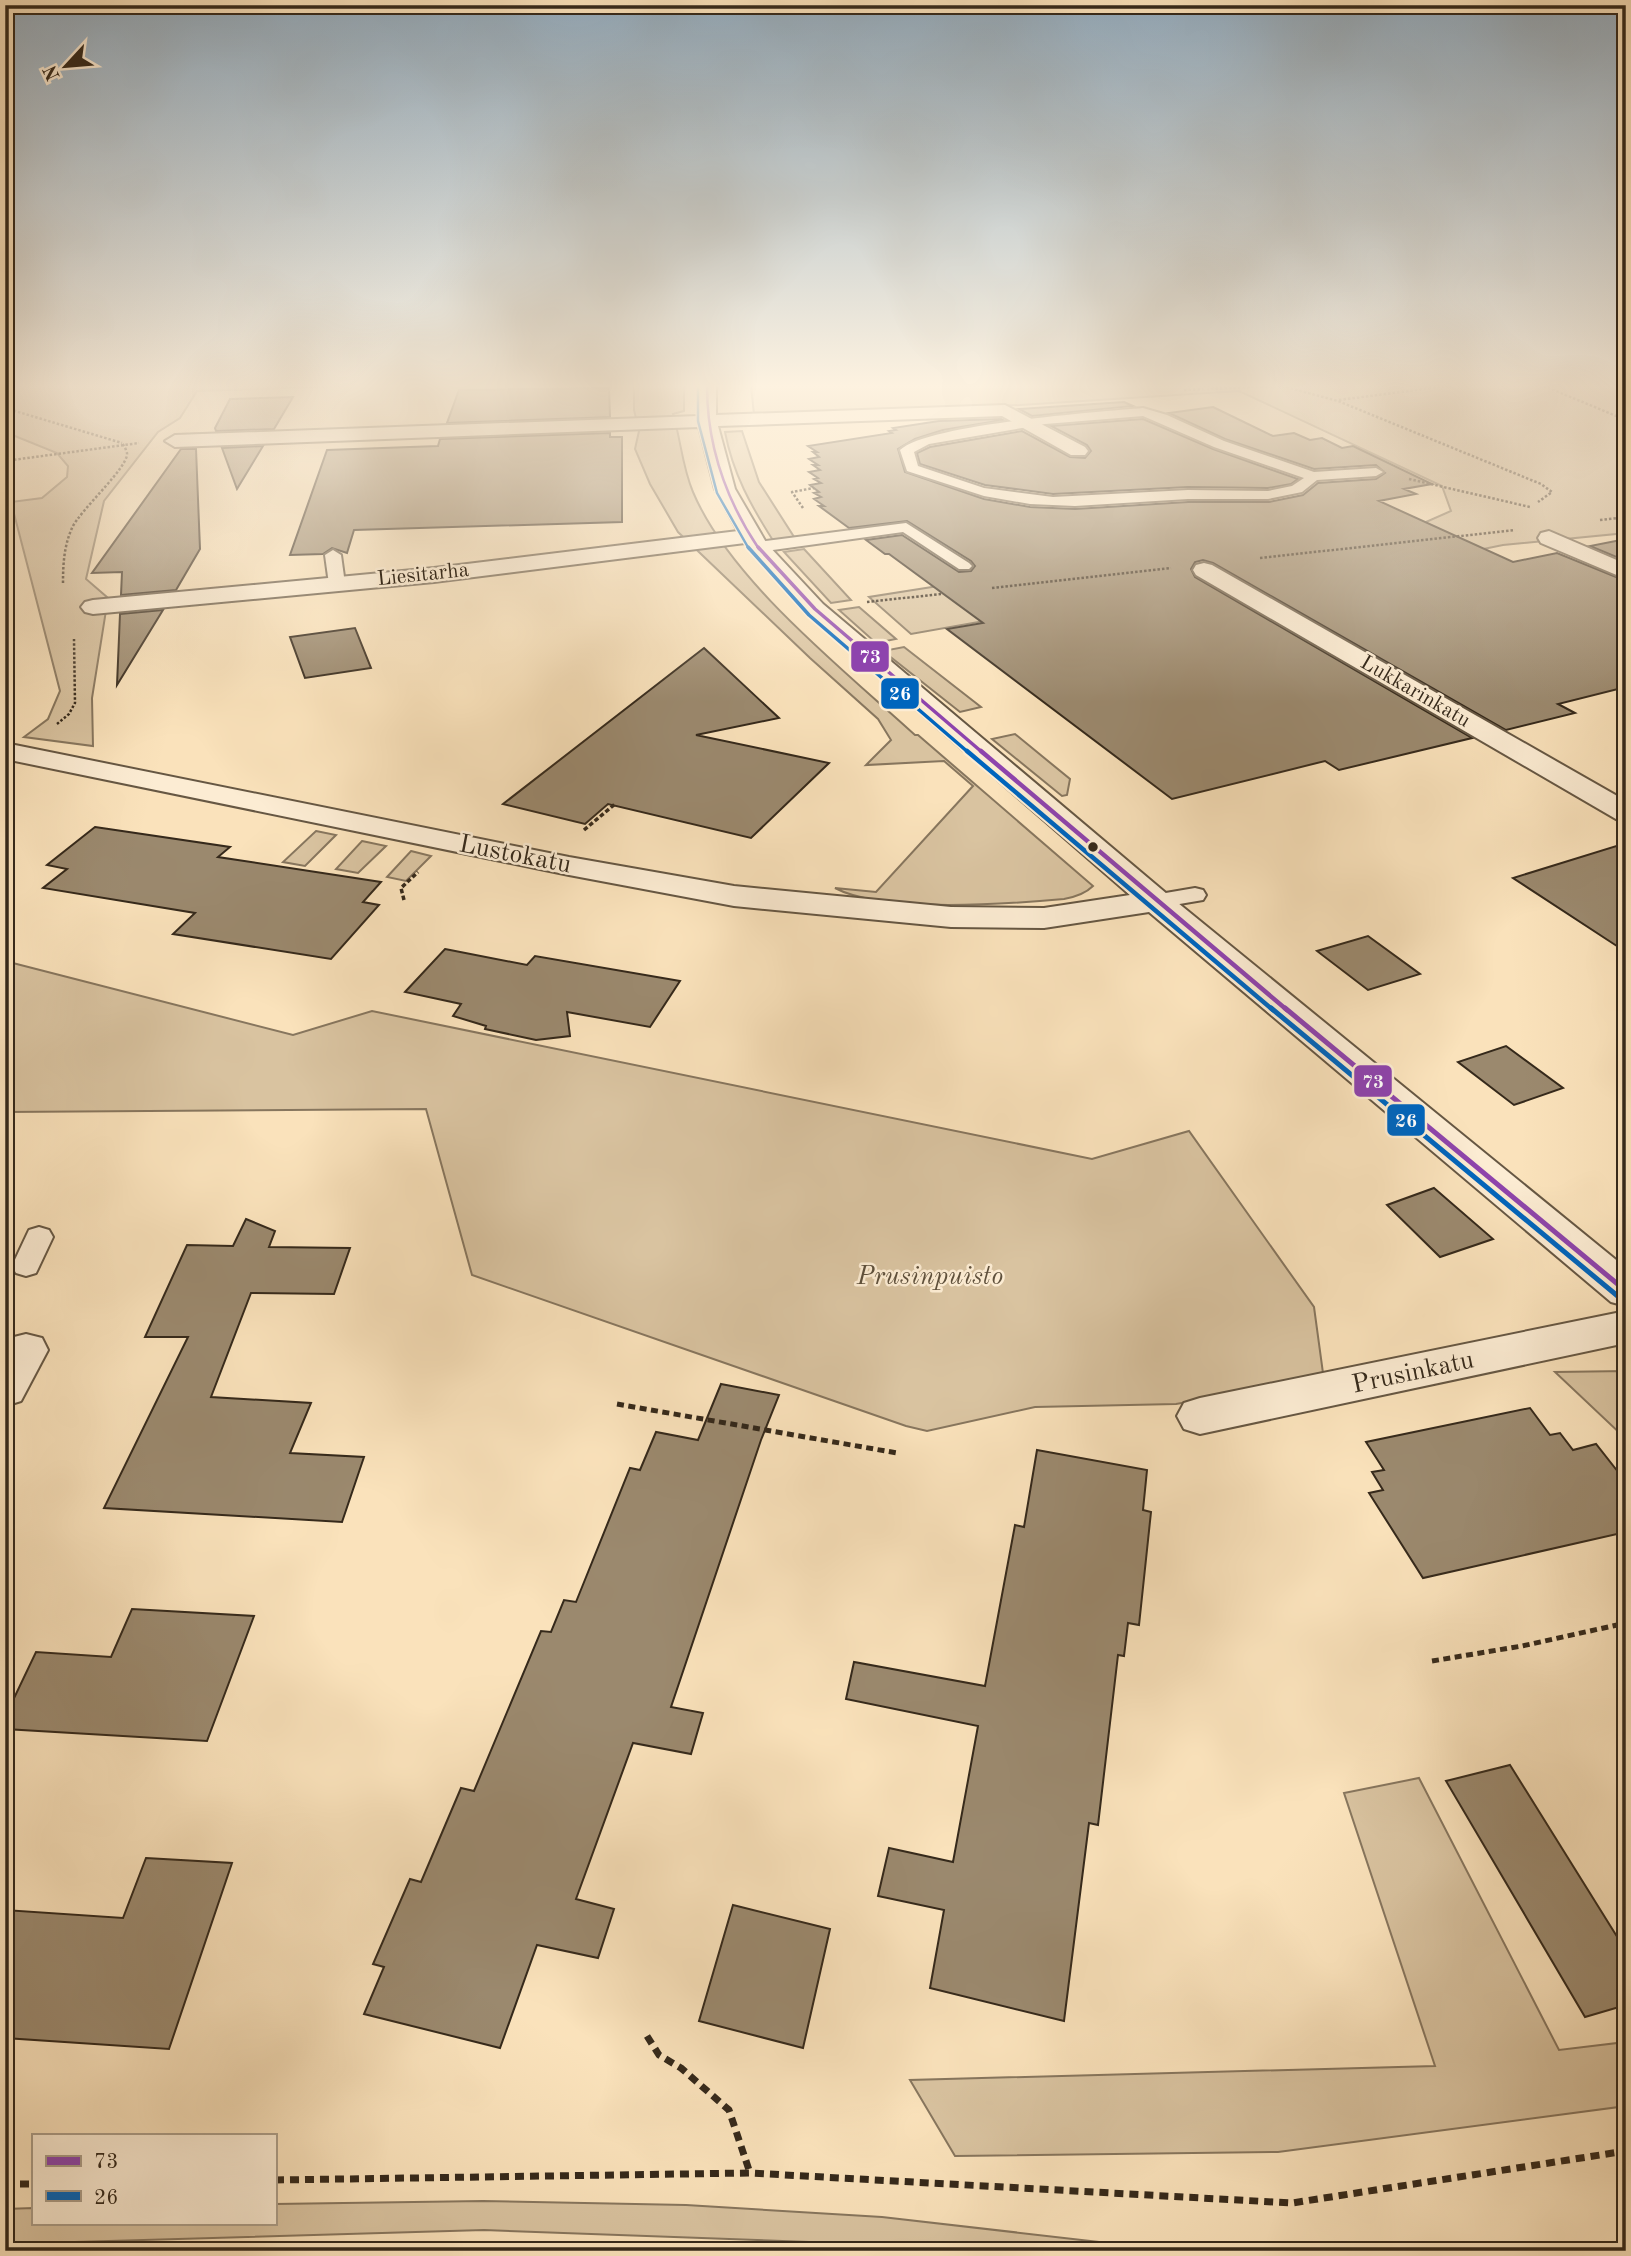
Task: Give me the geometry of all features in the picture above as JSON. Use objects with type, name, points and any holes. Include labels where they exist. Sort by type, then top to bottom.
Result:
[{"type":"street","points":[[726,491],[755,541],[816,609],[862,651],[1156,901],[1626,1291]]},
{"type":"street","points":[[1549,538],[1626,572]]},
{"type":"street","name":"Liesitarha","points":[[93,607],[130,608],[755,541]]},
{"type":"street","name":"Lukkarinkatu","points":[[1204,570],[1626,813]]},
{"type":"street","name":"Lustokatu","points":[[5,751],[569,866],[734,896],[951,917],[1044,918],[1156,901]]},
{"type":"street","name":"Prusinkatu","points":[[1200,1416],[1626,1327]]},
{"type":"street","points":[[5,1389],[26,1350]]},
{"type":"lane","points":[[976,491],[1077,503],[1287,491]]},
{"type":"lane","points":[[755,541],[906,527],[964,566]]},
{"type":"lane","points":[[332,555],[337,584]]},
{"type":"lane","points":[[1156,901],[1195,895]]},
{"type":"lane","points":[[26,1266],[39,1237]]},
{"type":"path","points":[[1458,491],[1530,508]]},
{"type":"path","points":[[575,837],[615,804]]},
{"type":"path","points":[[617,1404],[897,1453]]},
{"type":"path","points":[[1432,1661],[1522,1646],[1626,1623]]},
{"type":"path","points":[[647,2036],[659,2055],[681,2068],[729,2110],[750,2174]]},
{"type":"path","points":[[276,2180],[750,2174],[1292,2203],[1626,2151]]},
{"type":"path","points":[[5,2184],[32,2184]]},
{"type":"green space","points":[[50,491],[112,491],[104,501],[86,579],[108,598],[92,698],[93,746],[24,737],[48,719],[60,691],[11,502],[42,498]]},
{"type":"green space","points":[[654,491],[693,491],[710,525],[733,558],[791,622],[915,735],[1093,886],[1080,895],[1064,899],[946,905],[883,901],[856,896],[835,888],[876,892],[973,786],[944,761],[866,765],[891,740],[878,719],[678,532]]},
{"type":"green space","points":[[745,491],[765,491],[796,540],[774,542]]},
{"type":"green space","points":[[1444,491],[1626,491],[1626,533],[1503,545],[1405,565],[1261,587],[1201,590],[1041,611],[911,634],[869,597],[951,584],[1417,526],[1451,511]]},
{"type":"green space","points":[[804,549],[851,600],[831,603],[784,552]]},
{"type":"green space","points":[[859,607],[896,639],[876,643],[839,610]]},
{"type":"green space","points":[[904,647],[981,707],[960,712],[883,651]]},
{"type":"green space","points":[[1015,734],[1070,779],[1067,795],[1062,796],[992,739]]},
{"type":"green space","points":[[316,831],[336,835],[305,866],[283,862]]},
{"type":"green space","points":[[362,841],[386,846],[358,873],[336,869]]},
{"type":"green space","points":[[411,851],[431,856],[406,881],[387,877]]},
{"type":"green space","name":"Prusinpuisto","points":[[5,961],[293,1035],[372,1011],[1092,1159],[1189,1131],[1314,1307],[1323,1373],[1240,1393],[1176,1404],[1035,1407],[927,1431],[906,1426],[472,1275],[426,1109],[5,1112]]},
{"type":"green space","points":[[1626,1371],[1626,1439],[1555,1372]]},
{"type":"green space","points":[[1419,1778],[1559,2050],[1626,2042],[1626,2106],[1278,2152],[955,2156],[910,2080],[1435,2066],[1344,1793]]},
{"type":"green space","points":[[483,2201],[686,2205],[882,2217],[1178,2251],[915,2251],[864,2244],[484,2230],[5,2244],[5,2209],[32,2208],[32,2224],[276,2224],[276,2204]]},
{"type":"building","points":[[151,491],[198,491],[200,549],[176,590],[121,595],[122,572],[92,573]]},
{"type":"building","points":[[312,491],[622,491],[622,522],[354,530],[347,553],[332,548],[323,554],[290,555]]},
{"type":"building","points":[[818,491],[961,491],[984,499],[1030,507],[1075,509],[1188,502],[1269,502],[1303,495],[1308,491],[1409,491],[1416,494],[1379,501],[1513,562],[1557,553],[1626,581],[1626,687],[1558,704],[1575,713],[1506,730],[1213,563],[1203,560],[1195,562],[1191,569],[1195,577],[1472,738],[1339,770],[1325,761],[1172,799],[947,629],[983,623],[866,540],[902,535],[959,572],[971,571],[975,566],[971,561],[907,521],[849,528],[819,506],[824,506],[814,499],[821,497],[814,493]]},
{"type":"building","points":[[1032,491],[1105,491],[1053,494]]},
{"type":"building","points":[[1626,539],[1626,561],[1590,546]]},
{"type":"building","points":[[163,610],[117,685],[120,614]]},
{"type":"building","points":[[355,628],[371,668],[305,678],[290,637]]},
{"type":"building","points":[[704,648],[779,718],[696,735],[829,763],[751,838],[608,804],[585,824],[503,804]]},
{"type":"building","points":[[95,827],[230,847],[218,857],[381,882],[363,902],[379,905],[331,959],[173,934],[195,913],[43,888],[67,869],[47,865]]},
{"type":"building","points":[[1626,843],[1626,952],[1513,878]]},
{"type":"building","points":[[1368,936],[1420,974],[1368,990],[1317,951]]},
{"type":"building","points":[[445,949],[527,965],[535,956],[680,981],[650,1027],[567,1012],[570,1036],[536,1040],[485,1029],[486,1026],[453,1016],[461,1004],[405,992]]},
{"type":"building","points":[[1506,1046],[1563,1088],[1514,1105],[1458,1062]]},
{"type":"building","points":[[1434,1188],[1493,1239],[1440,1257],[1387,1205]]},
{"type":"building","points":[[246,1219],[275,1231],[269,1247],[350,1248],[334,1294],[251,1293],[211,1397],[311,1403],[290,1453],[364,1457],[342,1522],[104,1508],[188,1337],[145,1337],[187,1245],[233,1246]]},
{"type":"building","points":[[721,1384],[779,1395],[761,1440],[671,1707],[703,1713],[691,1754],[633,1743],[576,1899],[614,1909],[598,1958],[537,1945],[500,2048],[364,2014],[384,1967],[373,1964],[410,1879],[421,1882],[461,1788],[474,1791],[541,1631],[551,1632],[564,1600],[576,1602],[630,1468],[640,1470],[656,1432],[698,1440]]},
{"type":"building","points":[[1530,1408],[1550,1435],[1560,1433],[1573,1450],[1596,1444],[1626,1482],[1626,1532],[1423,1578],[1369,1493],[1383,1490],[1372,1472],[1384,1470],[1366,1442]]},
{"type":"building","points":[[1037,1450],[1147,1470],[1143,1510],[1151,1512],[1139,1625],[1128,1623],[1124,1656],[1118,1655],[1098,1825],[1089,1823],[1064,2021],[930,1988],[944,1910],[878,1896],[889,1848],[953,1862],[978,1726],[846,1699],[854,1662],[985,1686],[1015,1525],[1024,1527]]},
{"type":"building","points":[[132,1609],[254,1616],[207,1741],[5,1729],[5,1717],[36,1652],[111,1657]]},
{"type":"building","points":[[1510,1765],[1626,1951],[1626,2005],[1585,2017],[1446,1781]]},
{"type":"building","points":[[146,1858],[232,1863],[169,2049],[5,2038],[5,1910],[123,1918]]},
{"type":"building","points":[[733,1905],[830,1929],[803,2048],[699,2021]]},
{"type":"transit line","name":"26","points":[[717,491],[751,552],[809,615],[1150,908],[1620,1298]]},
{"type":"transit line","name":"73","points":[[726,491],[758,547],[815,609],[1156,901],[1626,1291]]}]
